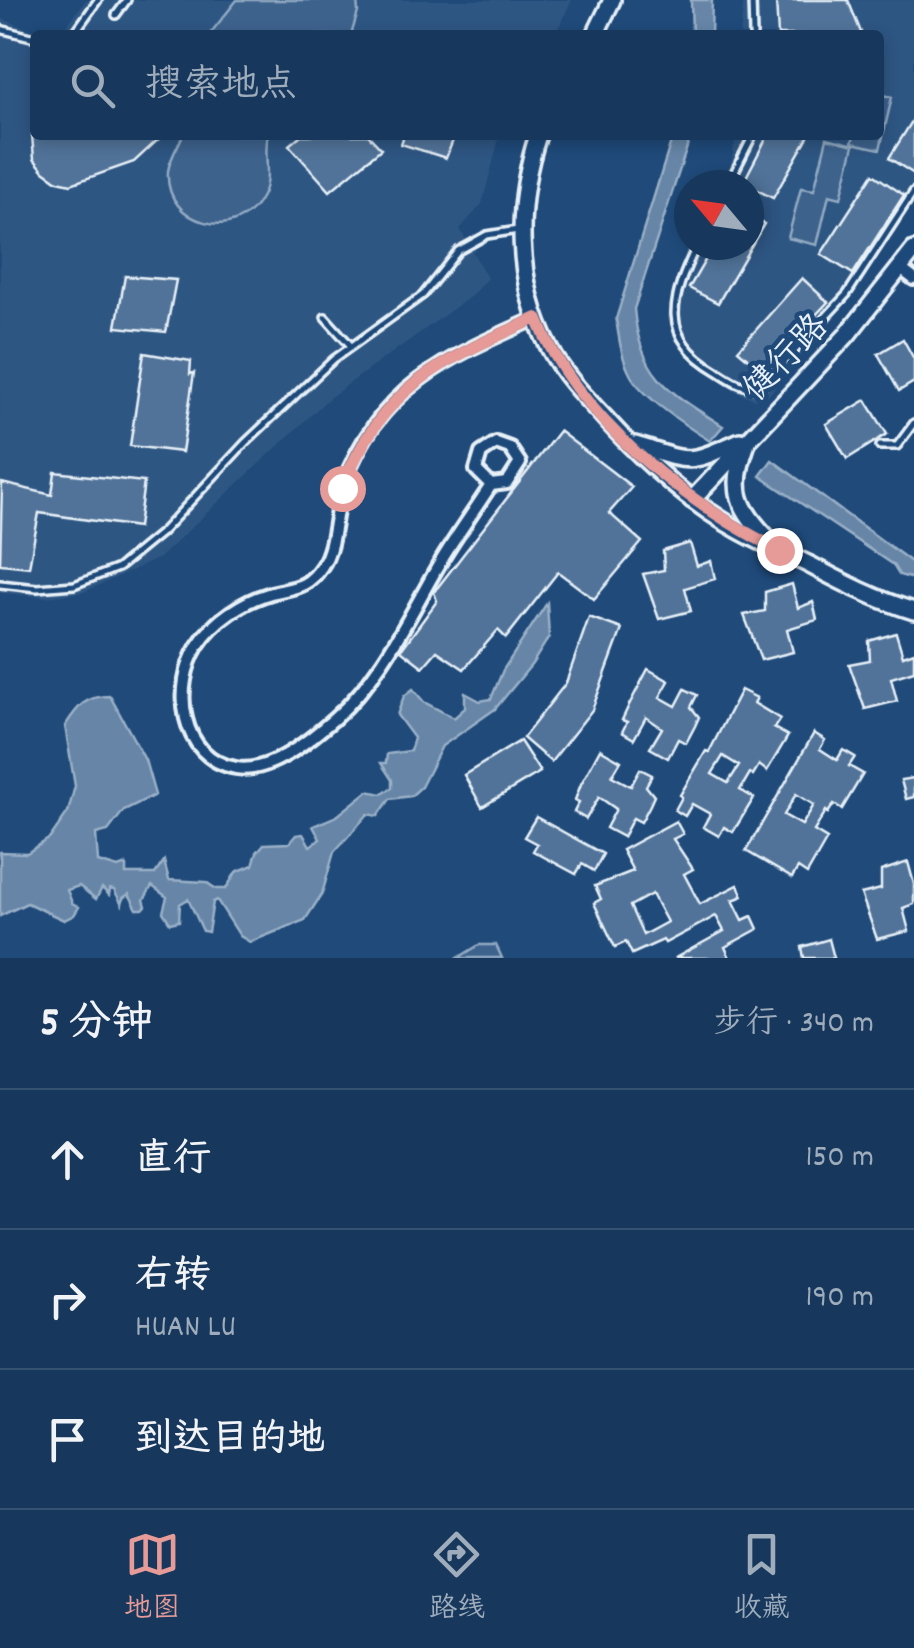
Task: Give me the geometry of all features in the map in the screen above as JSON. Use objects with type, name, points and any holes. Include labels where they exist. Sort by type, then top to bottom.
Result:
[{"type":"street","points":[[597,30],[612,0]]},
{"type":"street","points":[[537,140],[524,189],[522,255],[548,347],[572,383],[630,444],[692,500],[734,528],[878,600],[914,610]]},
{"type":"street","name":"健行路","points":[[692,500],[908,274],[914,250]]},
{"type":"street","points":[[491,485],[476,470],[481,453],[496,443],[510,448],[520,463],[507,483],[491,485],[438,566],[397,641],[336,717],[292,751],[266,764],[238,769],[217,762],[200,747],[188,733],[183,692],[189,662],[198,644],[216,622],[270,594],[294,590],[310,581],[323,565],[352,464],[392,402],[448,359],[537,318]]},
{"type":"street","points":[[630,444],[690,461],[748,438]]},
{"type":"street","points":[[748,438],[739,465],[738,493],[753,523],[776,548]]},
{"type":"lane","points":[[77,30],[98,0]]},
{"type":"lane","points":[[116,15],[127,0]]},
{"type":"lane","points":[[752,0],[753,30]]},
{"type":"lane","points":[[0,29],[30,37]]},
{"type":"lane","points":[[736,170],[750,140]]},
{"type":"lane","points":[[690,260],[674,326],[684,346],[698,362],[738,386],[759,389],[847,294],[914,191]]},
{"type":"lane","points":[[0,584],[37,588],[74,584],[118,568],[162,532],[246,442],[351,346],[423,294],[458,251],[487,235],[521,230]]},
{"type":"lane","points":[[325,316],[351,346]]},
{"type":"lane","points":[[880,446],[896,446],[914,423]]},
{"type":"shaded area","points":[[86,0],[572,0],[557,30],[63,30]]},
{"type":"shaded area","points":[[237,0],[357,0],[353,30],[213,30]]},
{"type":"shaded area","points":[[691,0],[712,0],[711,30],[692,30]]},
{"type":"shaded area","points":[[744,0],[914,0],[914,202],[819,334],[769,395],[754,399],[694,363],[674,340],[667,316],[683,260],[764,260],[764,170],[728,170],[735,140],[884,140],[884,30],[741,30]]},
{"type":"shaded area","points":[[0,18],[32,30],[30,140],[499,140],[482,204],[460,229],[487,278],[471,296],[329,398],[159,558],[84,592],[46,597],[0,593]]},
{"type":"shaded area","points":[[884,95],[892,97],[884,132]]},
{"type":"shaded area","points":[[180,140],[267,140],[265,189],[251,211],[237,220],[205,222],[190,216],[170,190],[168,171]]},
{"type":"shaded area","points":[[671,140],[689,140],[680,170],[674,170],[674,187],[634,309],[643,351],[660,380],[723,426],[710,441],[644,392],[630,374],[616,319]]},
{"type":"shaded area","points":[[826,140],[854,145],[841,198],[829,195],[817,245],[788,238],[801,188],[814,190]]},
{"type":"shaded area","points":[[853,140],[882,140],[880,149],[852,143]]},
{"type":"shaded area","points":[[772,460],[914,564],[914,579],[899,575],[893,565],[760,476]]},
{"type":"shaded area","points":[[547,603],[549,637],[532,664],[495,709],[442,746],[421,787],[411,796],[390,799],[378,816],[368,814],[334,852],[322,894],[305,920],[250,942],[240,936],[217,900],[213,902],[208,932],[203,931],[188,899],[180,904],[179,921],[170,923],[163,912],[167,897],[152,886],[143,909],[137,909],[129,894],[122,904],[114,890],[110,889],[109,895],[102,888],[96,899],[79,886],[67,890],[72,903],[79,907],[64,920],[27,903],[0,916],[0,852],[27,853],[50,838],[68,812],[75,786],[65,726],[88,700],[110,696],[145,760],[155,795],[124,810],[108,831],[96,834],[98,862],[118,868],[126,865],[126,874],[155,874],[164,861],[169,880],[206,882],[216,889],[226,889],[236,872],[253,865],[264,844],[289,843],[303,834],[310,846],[320,839],[313,826],[337,816],[368,791],[382,794],[392,788],[392,780],[381,763],[386,763],[387,754],[410,751],[414,738],[397,715],[404,696],[413,689],[424,702],[454,718],[465,708],[465,693],[480,701],[491,699],[503,670]]},
{"type":"shaded area","points":[[479,945],[496,945],[502,958],[458,958]]},
{"type":"building","points":[[776,0],[848,0],[860,30],[778,30]]},
{"type":"building","points":[[914,118],[914,174],[889,158]]},
{"type":"building","points":[[32,140],[158,140],[134,162],[71,184],[58,181],[34,159]]},
{"type":"building","points":[[295,140],[373,140],[381,149],[330,191],[289,145]]},
{"type":"building","points":[[402,140],[453,140],[446,158],[401,144]]},
{"type":"building","points":[[765,140],[806,140],[773,198],[764,194],[764,170],[750,170]]},
{"type":"building","points":[[873,174],[904,195],[853,274],[821,254]]},
{"type":"building","points":[[705,260],[743,260],[718,303],[689,288]]},
{"type":"building","points":[[125,276],[176,280],[166,332],[116,327]]},
{"type":"building","points":[[802,278],[828,302],[763,371],[738,350]]},
{"type":"building","points":[[903,339],[914,359],[914,382],[899,391],[878,354]]},
{"type":"building","points":[[144,353],[191,361],[190,374],[194,373],[182,452],[130,446]]},
{"type":"building","points":[[866,400],[887,434],[847,459],[826,424]]},
{"type":"building","points":[[559,431],[632,487],[609,513],[642,542],[594,599],[558,572],[506,638],[498,630],[464,669],[437,651],[423,667],[401,650],[437,601],[434,592]]},
{"type":"building","points":[[55,472],[144,482],[138,527],[39,513],[29,567],[0,564],[2,483],[52,495]]},
{"type":"building","points":[[690,543],[697,566],[711,561],[715,579],[685,588],[691,611],[659,619],[643,574],[664,570],[663,551]]},
{"type":"building","points":[[792,584],[798,608],[813,602],[817,620],[787,629],[793,652],[761,660],[744,615],[765,611],[765,592]]},
{"type":"building","points":[[589,617],[622,629],[592,710],[551,762],[523,738],[566,683]]},
{"type":"building","points":[[896,633],[903,656],[914,652],[914,671],[891,678],[897,701],[865,709],[849,664],[870,660],[869,641]]},
{"type":"building","points":[[648,669],[669,681],[660,697],[676,706],[685,689],[697,695],[691,707],[699,717],[695,726],[686,743],[678,739],[668,758],[650,748],[662,728],[646,717],[634,739],[622,732],[627,722],[622,720]]},
{"type":"building","points":[[741,690],[757,698],[754,703],[780,719],[774,728],[788,736],[767,771],[759,765],[753,775],[750,773],[740,790],[754,798],[733,832],[724,827],[719,836],[703,827],[710,814],[692,804],[685,816],[675,810],[680,795],[706,751],[709,752]],"holes":[[[723,756],[739,766],[728,783],[712,774]]]},
{"type":"building","points":[[814,733],[825,740],[820,749],[837,760],[843,750],[855,757],[849,766],[863,774],[842,809],[834,804],[814,831],[827,839],[807,874],[798,868],[792,878],[746,851]],"holes":[[[796,794],[814,805],[802,825],[784,815]]]},
{"type":"building","points":[[520,741],[540,772],[482,807],[464,775]]},
{"type":"building","points":[[600,749],[621,761],[612,776],[631,786],[640,769],[652,775],[646,786],[654,796],[650,805],[641,822],[633,818],[623,837],[606,828],[616,809],[599,797],[586,819],[574,812],[581,784]]},
{"type":"building","points":[[914,778],[914,797],[906,799],[901,780]]},
{"type":"building","points":[[536,817],[603,854],[594,871],[582,864],[576,874],[533,851],[537,844],[524,837]]},
{"type":"building","points":[[676,821],[683,834],[673,839],[693,869],[684,874],[700,904],[738,885],[743,896],[733,900],[743,920],[752,916],[758,929],[725,947],[730,958],[675,958],[724,931],[716,916],[665,943],[663,940],[632,954],[626,942],[615,947],[594,903],[601,899],[595,886],[633,871],[622,850]],"holes":[[[652,894],[667,922],[643,935],[630,906]]]},
{"type":"building","points":[[908,862],[914,884],[914,904],[903,908],[909,931],[877,939],[861,894],[881,889],[881,871]]},
{"type":"building","points":[[829,939],[834,958],[804,958],[802,947]]},
{"type":"route","points":[[342,488],[361,446],[380,419],[392,402],[421,376],[448,359],[537,318],[548,347],[572,383],[620,435],[692,500],[734,528],[779,550]]}]
